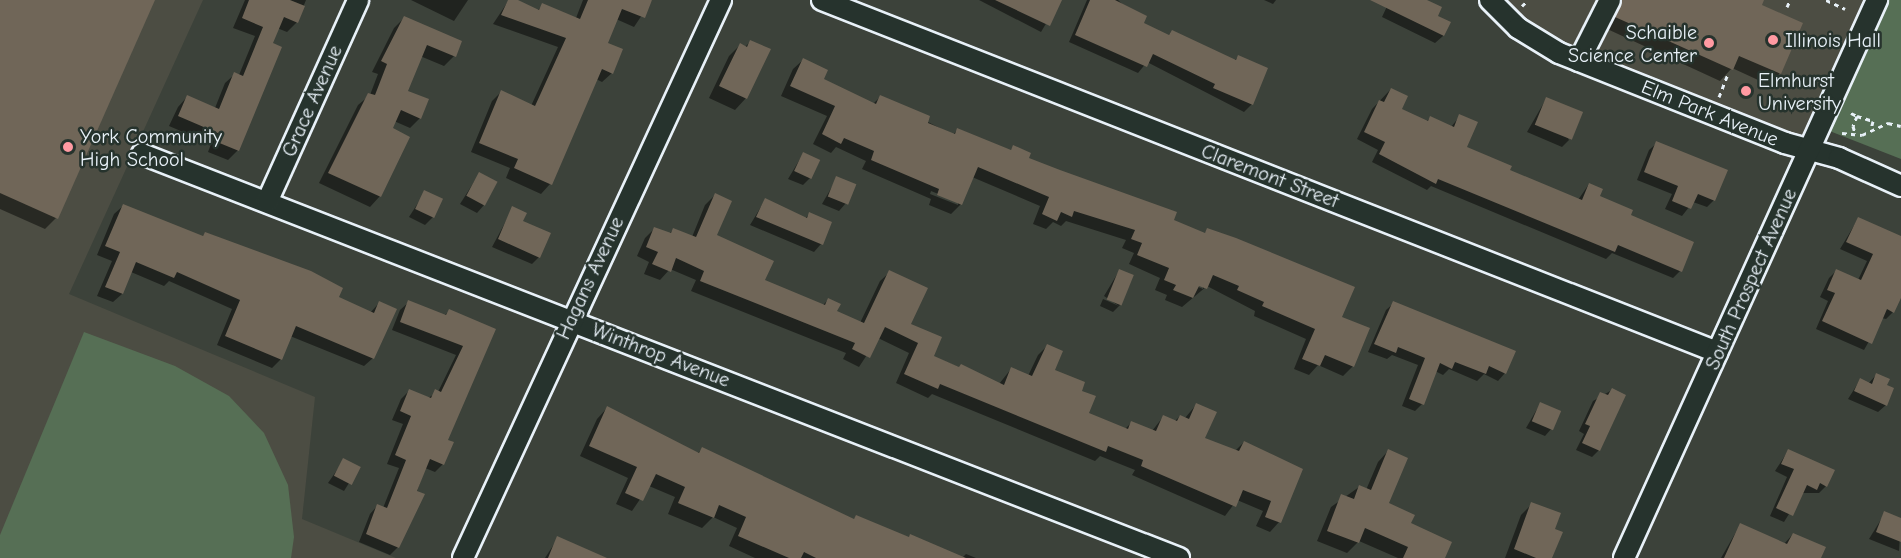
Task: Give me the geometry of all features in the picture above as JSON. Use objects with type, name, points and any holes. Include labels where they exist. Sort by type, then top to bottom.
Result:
[{"type":"street","name":"Grace Avenue","points":[[267,202],[358,0]]},
{"type":"street","name":"Hagans Avenue","points":[[463,558],[571,319],[721,0]]},
{"type":"street","name":"Claremont Street","points":[[822,0],[1717,352]]},
{"type":"street","name":"Elm Park Avenue","points":[[1490,0],[1540,44],[1809,150],[1839,158],[1901,186]]},
{"type":"street","points":[[1579,61],[1610,0]]},
{"type":"street","name":"South Prospect Avenue","points":[[1624,558],[1877,0]]},
{"type":"street","name":"Winthrop Avenue","points":[[142,154],[571,319],[1179,558]]},
{"type":"path","points":[[1522,6],[1528,0]]},
{"type":"path","points":[[1786,7],[1790,0]]},
{"type":"path","points":[[1826,0],[1845,9]]},
{"type":"path","points":[[1719,97],[1728,73]]},
{"type":"path","points":[[1851,113],[1873,121],[1871,130]]},
{"type":"path","points":[[1856,134],[1853,126],[1857,116]]},
{"type":"path","points":[[1842,133],[1856,134],[1888,123],[1901,126]]},
{"type":"shaded area","name":"York Community High School","points":[[0,0],[203,0],[69,294],[315,397],[302,519],[396,558],[0,558]]},
{"type":"shaded area","name":"Elmhurst University","points":[[1492,0],[1877,0],[1809,150],[1574,59]]},
{"type":"green space","points":[[1886,0],[1901,0],[1901,159],[1827,130]]},
{"type":"green space","points":[[84,332],[175,366],[229,396],[264,433],[288,485],[294,537],[291,558],[0,558],[0,535]]},
{"type":"building","name":"York Community High School","points":[[0,0],[155,0],[58,219],[0,193]]},
{"type":"building","points":[[249,0],[290,0],[305,6],[298,23],[284,17],[273,43],[282,47],[239,151],[217,142],[220,134],[178,116],[187,95],[219,109],[234,72],[243,76],[263,27],[242,18]]},
{"type":"building","points":[[508,0],[518,0],[539,10],[542,3],[580,19],[588,0],[652,0],[645,18],[622,9],[608,43],[623,49],[613,74],[602,69],[552,185],[514,168],[518,159],[479,143],[501,90],[535,106],[566,38],[501,15]]},
{"type":"building","points":[[995,0],[1062,0],[1050,26]]},
{"type":"building","points":[[1090,0],[1115,0],[1147,16],[1144,23],[1169,35],[1172,30],[1236,60],[1238,55],[1268,68],[1253,105],[1213,88],[1215,84],[1153,54],[1147,67],[1075,35]]},
{"type":"building","points":[[1370,0],[1427,0],[1442,7],[1438,16],[1451,22],[1444,36]]},
{"type":"building","name":"Schaible Science Center","points":[[1622,0],[1764,0],[1762,5],[1803,23],[1781,74],[1739,56],[1733,70],[1615,17]]},
{"type":"building","points":[[404,16],[462,41],[456,57],[427,45],[408,91],[429,99],[421,119],[401,110],[393,128],[410,137],[381,197],[328,173],[368,93],[375,95],[387,64],[381,61]]},
{"type":"building","points":[[750,40],[771,49],[747,99],[719,86],[740,43],[747,47]]},
{"type":"building","points":[[803,58],[828,70],[824,79],[876,104],[880,95],[930,116],[928,123],[955,134],[957,128],[1011,150],[1013,145],[1031,153],[1029,158],[1177,212],[1174,220],[1205,233],[1207,228],[1236,238],[1355,287],[1342,317],[1370,328],[1354,367],[1325,355],[1320,366],[1302,359],[1315,329],[1262,306],[1264,302],[1237,290],[1239,286],[1213,275],[1207,289],[1199,286],[1193,298],[1173,290],[1176,285],[1164,280],[1169,268],[1137,255],[1142,243],[1131,239],[1135,230],[1074,211],[1072,217],[1061,212],[1057,221],[1042,214],[1049,197],[978,167],[962,205],[937,195],[939,189],[871,160],[874,151],[844,138],[841,144],[822,134],[835,106],[790,86]]},
{"type":"building","points":[[1391,88],[1408,96],[1402,109],[1428,121],[1430,116],[1454,127],[1459,114],[1478,122],[1467,147],[1512,166],[1510,170],[1582,200],[1589,183],[1603,189],[1600,196],[1633,210],[1631,215],[1694,242],[1682,272],[1618,245],[1615,252],[1438,179],[1436,184],[1379,154],[1385,142],[1364,132],[1379,100],[1384,102]]},
{"type":"building","points":[[1546,97],[1583,112],[1572,140],[1535,125]]},
{"type":"building","points":[[1656,141],[1728,170],[1715,201],[1698,194],[1691,209],[1672,201],[1678,186],[1644,172]]},
{"type":"building","points":[[803,152],[820,160],[811,179],[794,171]]},
{"type":"building","points":[[479,172],[498,182],[485,206],[466,196]]},
{"type":"building","points":[[836,176],[856,184],[848,205],[828,196]]},
{"type":"building","points":[[424,190],[443,199],[434,218],[415,209]]},
{"type":"building","points":[[715,193],[732,201],[717,235],[774,261],[765,280],[825,305],[828,298],[841,304],[837,311],[864,323],[889,270],[928,288],[911,324],[942,337],[934,356],[959,367],[961,364],[1004,385],[1011,367],[1032,376],[1047,344],[1063,351],[1055,370],[1085,382],[1082,391],[1096,396],[1089,413],[1128,429],[1131,421],[1156,431],[1163,415],[1177,421],[1180,415],[1189,419],[1196,403],[1217,412],[1205,438],[1239,451],[1244,441],[1303,469],[1281,523],[1265,517],[1271,501],[1243,490],[1236,507],[1141,466],[1143,460],[1108,446],[1106,452],[940,384],[938,389],[904,374],[918,343],[885,327],[870,358],[852,349],[855,343],[700,281],[704,271],[676,258],[671,272],[652,264],[658,252],[646,247],[654,227],[671,233],[673,228],[696,237]]},
{"type":"building","points":[[765,198],[807,218],[809,212],[832,222],[823,245],[756,217]]},
{"type":"building","points":[[123,204],[203,236],[205,232],[311,271],[343,288],[339,297],[374,313],[379,301],[397,309],[374,359],[296,326],[282,360],[225,336],[240,300],[177,272],[174,278],[136,262],[123,294],[105,287],[120,252],[105,246]]},
{"type":"building","points":[[512,206],[527,213],[523,221],[551,233],[540,258],[498,239]]},
{"type":"building","points":[[1858,217],[1901,236],[1901,298],[1894,313],[1887,309],[1872,344],[1822,321],[1835,293],[1827,290],[1836,269],[1861,280],[1873,254],[1846,242]]},
{"type":"building","points":[[1119,269],[1134,275],[1121,306],[1107,300]]},
{"type":"building","points":[[408,300],[446,315],[449,309],[496,329],[448,440],[454,442],[444,465],[430,459],[417,491],[425,494],[399,548],[366,534],[377,504],[387,508],[406,460],[395,455],[411,416],[400,411],[409,389],[431,398],[435,389],[441,392],[463,346],[400,322]]},
{"type":"building","points":[[1393,301],[1516,351],[1506,374],[1489,366],[1486,374],[1455,362],[1452,369],[1440,363],[1424,405],[1409,399],[1425,358],[1398,347],[1396,353],[1374,344]]},
{"type":"building","points":[[1876,373],[1890,379],[1887,385],[1894,388],[1887,406],[1854,391],[1860,378],[1872,384]]},
{"type":"building","points":[[1612,388],[1626,395],[1600,451],[1582,443],[1590,426],[1585,424],[1600,392],[1608,395]]},
{"type":"building","points":[[1540,402],[1561,411],[1553,430],[1532,421]]},
{"type":"building","points":[[607,406],[699,453],[702,447],[854,519],[856,515],[909,537],[910,534],[966,558],[816,558],[804,552],[801,558],[789,558],[738,536],[746,517],[719,505],[714,518],[678,503],[685,487],[656,474],[643,501],[625,493],[637,467],[589,446]]},
{"type":"building","points":[[1388,449],[1408,458],[1389,503],[1415,515],[1411,523],[1452,542],[1445,558],[1403,558],[1408,547],[1365,528],[1359,543],[1327,531],[1341,494],[1354,499],[1359,485],[1371,490]]},
{"type":"building","points":[[1788,449],[1835,470],[1827,487],[1820,483],[1817,490],[1807,485],[1793,516],[1776,508],[1794,469],[1781,464]]},
{"type":"building","points":[[343,458],[361,467],[352,485],[334,476]]},
{"type":"building","points":[[1531,502],[1561,513],[1555,529],[1563,532],[1552,558],[1536,558],[1514,549]]},
{"type":"building","points":[[1884,511],[1901,518],[1901,542],[1876,532]]},
{"type":"building","points":[[1740,523],[1787,544],[1793,533],[1826,547],[1821,558],[1724,558]]},
{"type":"building","points":[[557,536],[607,558],[548,558]]},
{"type":"place","name":"Illinois Hall","points":[[1773,40]]},
{"type":"place","name":"Schaible Science Center","points":[[1709,43]]},
{"type":"place","name":"Elmhurst University","points":[[1746,91]]},
{"type":"place","name":"York Community High School","points":[[68,147]]}]
